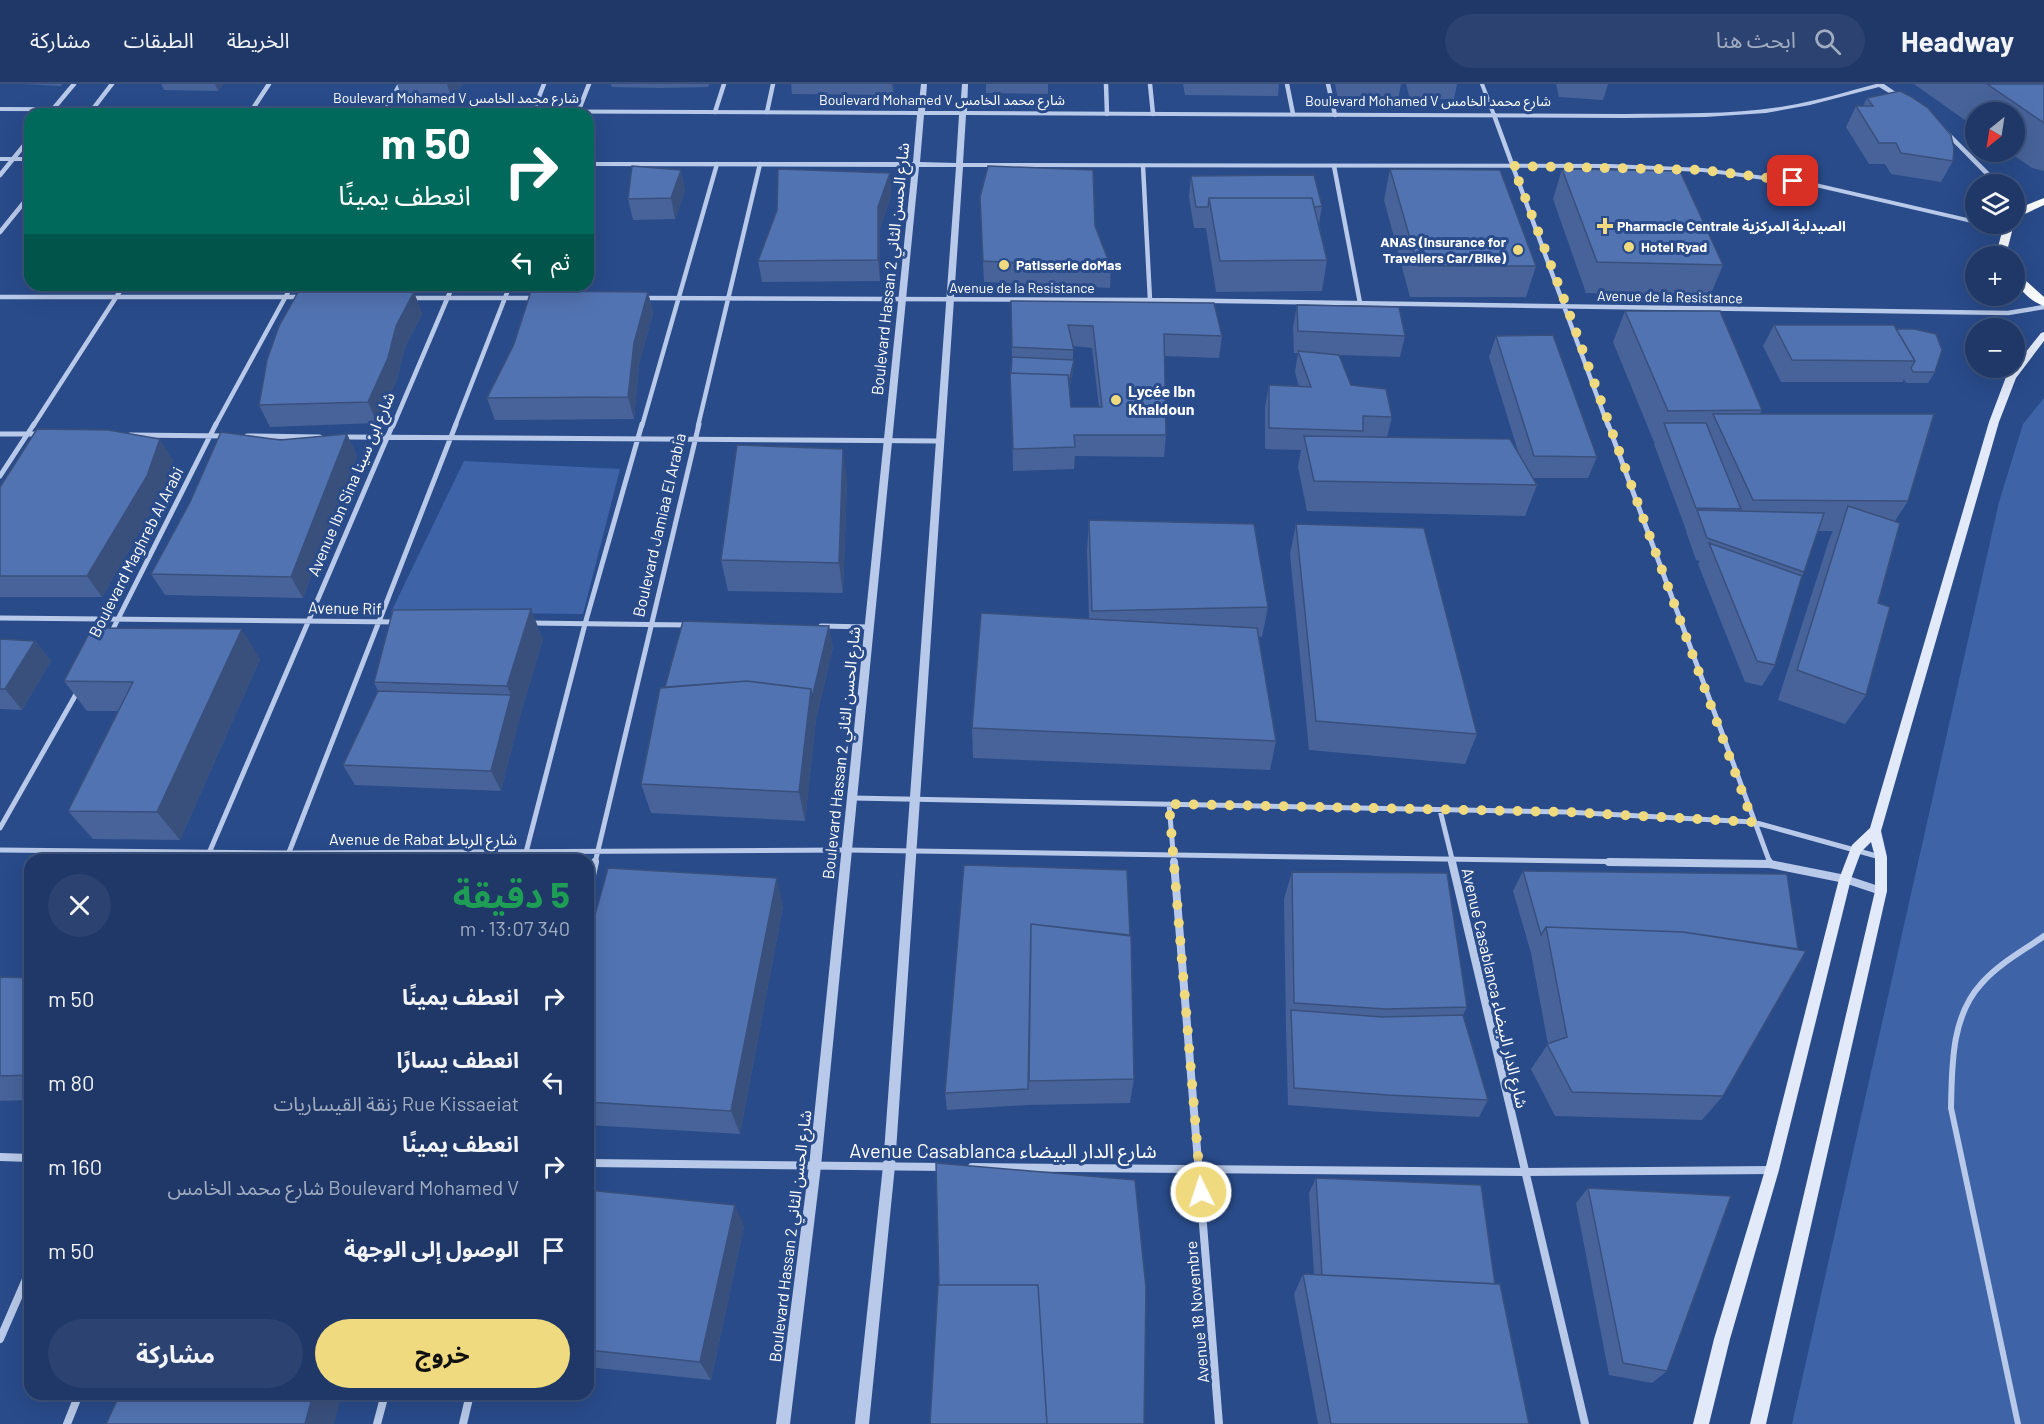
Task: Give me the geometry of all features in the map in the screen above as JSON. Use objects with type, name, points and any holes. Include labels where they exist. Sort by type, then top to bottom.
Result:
[{"type":"main road","points":[[2025,210],[2044,201]]},
{"type":"main road","points":[[2025,287],[2044,305]]},
{"type":"main road","points":[[1758,1424],[1881,891],[1881,857],[1875,831],[1994,422],[2011,377],[2044,335]]},
{"type":"main road","points":[[1701,1424],[1722,1340],[1772,1170],[1845,879],[1856,849],[1875,831]]},
{"type":"street","points":[[54,108],[74,84]]},
{"type":"street","points":[[94,108],[112,84]]},
{"type":"street","points":[[253,108],[269,84]]},
{"type":"street","points":[[387,108],[400,84]]},
{"type":"street","points":[[535,108],[544,84]]},
{"type":"street","points":[[580,108],[589,84]]},
{"type":"street","points":[[715,112],[724,84]]},
{"type":"street","points":[[767,112],[773,84]]},
{"type":"street","name":"Boulevard Hassan 2 شارع الحسن الثاني","points":[[783,1424],[815,1166],[924,84]]},
{"type":"street","points":[[862,1424],[889,1166],[965,84]]},
{"type":"street","points":[[1106,84],[1107,114]]},
{"type":"street","points":[[1150,84],[1153,114]]},
{"type":"street","points":[[1287,84],[1293,114]]},
{"type":"street","points":[[1328,84],[1335,115]]},
{"type":"street","points":[[1482,84],[1567,307],[1770,864]]},
{"type":"street","points":[[1880,84],[1909,104]]},
{"type":"street","name":"Boulevard Mohamed V شارع محمد الخامس","points":[[594,112],[1624,116],[1748,112],[1821,101],[1880,84]]},
{"type":"street","name":"Boulevard Mohamed V شارع محمد الخامس","points":[[0,109],[24,110]]},
{"type":"street","points":[[1937,124],[1988,174]]},
{"type":"street","points":[[0,175],[24,145]]},
{"type":"street","points":[[0,159],[24,159]]},
{"type":"street","points":[[594,164],[1513,166],[1703,170],[1759,176],[1856,193],[1965,219]]},
{"type":"street","points":[[526,854],[585,624],[717,164]]},
{"type":"street","name":"Boulevard Jamiaa El Arabia","points":[[594,868],[760,164]]},
{"type":"street","points":[[1143,166],[1150,300]]},
{"type":"street","points":[[1334,166],[1360,303]]},
{"type":"street","points":[[0,232],[24,202]]},
{"type":"street","points":[[0,476],[120,291]]},
{"type":"street","name":"Boulevard Maghreb Al Arabi","points":[[108,639],[209,436],[288,291]]},
{"type":"street","name":"Avenue Ibn Sina شارع ابن سينا","points":[[209,852],[450,291]]},
{"type":"street","points":[[289,854],[508,291]]},
{"type":"street","points":[[0,297],[308,297]]},
{"type":"street","points":[[401,298],[540,298]]},
{"type":"street","name":"Avenue de la Resistance","points":[[632,298],[1150,300],[2008,313],[2044,305]]},
{"type":"street","points":[[0,434],[50,434]]},
{"type":"street","points":[[118,435],[232,436]]},
{"type":"street","points":[[244,436],[328,437]]},
{"type":"street","points":[[340,437],[940,441]]},
{"type":"street","name":"Avenue Rif","points":[[0,618],[402,622]]},
{"type":"street","points":[[516,623],[697,625]]},
{"type":"street","points":[[812,626],[869,627]]},
{"type":"street","points":[[0,828],[85,679]]},
{"type":"street","points":[[852,798],[1566,812],[1753,822],[1881,857]]},
{"type":"street","name":"Avenue 18 Novembre","points":[[1169,804],[1220,1424]]},
{"type":"street","name":"Avenue Casablanca شارع الدار البيضاء","points":[[1440,810],[1450,860],[1586,1424]]},
{"type":"street","name":"Avenue de Rabat شارع الرباط","points":[[0,850],[248,854]]},
{"type":"street","name":"Avenue de Rabat شارع الرباط","points":[[562,854],[847,850],[1770,864],[1845,879],[1881,891]]},
{"type":"street","points":[[2018,1424],[1951,1108],[1953,1061],[1962,1014],[1980,984],[2044,936]]},
{"type":"street","points":[[0,1157],[24,1158]]},
{"type":"street","name":"Avenue Casablanca شارع الدار البيضاء","points":[[594,1163],[949,1167]]},
{"type":"street","name":"Avenue Casablanca شارع الدار البيضاء","points":[[961,1167],[1525,1172],[1772,1170]]},
{"type":"street","points":[[0,1339],[24,1284]]},
{"type":"street","points":[[67,1424],[77,1400]]},
{"type":"street","points":[[377,1424],[383,1400]]},
{"type":"street","points":[[463,1424],[469,1400]]},
{"type":"shaded area","points":[[2044,398],[2044,1424],[1792,1424],[1999,502],[2023,424]]},
{"type":"shaded area","points":[[464,461],[620,469],[583,614],[391,612]]},
{"type":"building","points":[[1987,84],[2044,84],[2044,123],[2025,110],[2025,102],[2013,102]]},
{"type":"building","points":[[1900,91],[1928,108],[1951,135],[1954,148],[1953,161],[1901,153],[1896,143],[1879,143],[1856,106],[1873,106],[1867,98]]},
{"type":"building","points":[[632,166],[681,170],[671,198],[628,199]]},
{"type":"building","points":[[988,166],[1093,170],[1095,226],[1111,267],[983,261],[980,197]]},
{"type":"building","points":[[778,169],[890,173],[878,207],[878,260],[758,261],[777,210]]},
{"type":"building","points":[[1390,169],[1500,170],[1536,266],[1418,266]]},
{"type":"building","points":[[1562,169],[1680,171],[1723,265],[1597,262]]},
{"type":"building","points":[[1314,175],[1322,206],[1314,207],[1312,198],[1209,198],[1208,207],[1196,207],[1191,176]]},
{"type":"building","points":[[1209,198],[1312,198],[1327,260],[1220,261]]},
{"type":"building","points":[[299,291],[414,292],[396,326],[388,358],[368,402],[259,405],[267,360],[279,326]]},
{"type":"building","points":[[531,291],[648,292],[634,343],[628,397],[487,398],[514,344]]},
{"type":"building","points":[[1011,301],[1214,303],[1222,336],[1164,334],[1166,435],[1074,435],[1075,447],[1013,449],[1010,373],[1068,375],[1071,407],[1102,407],[1093,326],[1068,325],[1074,350],[1012,347]]},
{"type":"building","points":[[1297,305],[1399,307],[1405,336],[1298,331]]},
{"type":"building","points":[[1625,311],[1720,311],[1762,410],[1668,411]]},
{"type":"building","points":[[1774,325],[1894,325],[1915,361],[1792,360]]},
{"type":"building","points":[[1896,329],[1914,329],[1936,334],[1942,350],[1935,372],[1913,372],[1911,368],[1915,361]]},
{"type":"building","points":[[1553,335],[1597,457],[1534,456],[1496,336]]},
{"type":"building","points":[[1298,351],[1339,355],[1351,385],[1386,389],[1392,417],[1363,416],[1363,431],[1269,428],[1269,385],[1311,387]]},
{"type":"building","points":[[1012,357],[1074,360],[1069,382],[1068,375],[1011,373]]},
{"type":"building","points":[[1713,414],[1934,414],[1908,501],[1753,500]]},
{"type":"building","points":[[1664,423],[1706,423],[1741,509],[1696,508]]},
{"type":"building","points":[[37,429],[108,430],[160,439],[147,476],[87,576],[0,576],[0,487]]},
{"type":"building","points":[[221,432],[280,440],[347,434],[291,577],[151,574],[190,502]]},
{"type":"building","points":[[1304,436],[1510,439],[1537,485],[1314,481]]},
{"type":"building","points":[[737,445],[843,449],[839,563],[721,560]]},
{"type":"building","points":[[1848,506],[1900,523],[1878,603],[1890,607],[1866,695],[1797,670]]},
{"type":"building","points":[[1697,510],[1824,513],[1804,572],[1707,538]]},
{"type":"building","points":[[1089,520],[1254,524],[1268,607],[1092,611]]},
{"type":"building","points":[[1296,524],[1424,528],[1477,734],[1316,721]]},
{"type":"building","points":[[1709,543],[1802,576],[1775,665],[1757,661]]},
{"type":"building","points":[[531,609],[507,686],[374,682],[393,610]]},
{"type":"building","points":[[981,613],[1257,628],[1276,741],[972,728]]},
{"type":"building","points":[[683,621],[829,626],[812,698],[811,689],[747,681],[665,687]]},
{"type":"building","points":[[92,628],[242,629],[157,812],[68,811],[133,682],[64,681]]},
{"type":"building","points":[[0,639],[35,641],[5,689],[0,689]]},
{"type":"building","points":[[747,681],[811,689],[799,792],[641,784],[660,688]]},
{"type":"building","points":[[378,691],[511,695],[491,771],[343,765]]},
{"type":"building","points":[[964,865],[1127,870],[1130,935],[1031,924],[1028,1089],[945,1093]]},
{"type":"building","points":[[608,868],[777,878],[731,1111],[594,1102],[594,918]]},
{"type":"building","points":[[1523,871],[1787,874],[1798,949],[1683,932],[1546,927],[1541,935]]},
{"type":"building","points":[[1292,872],[1447,873],[1467,1007],[1386,1009],[1294,1003]]},
{"type":"building","points":[[1031,924],[1131,936],[1134,1079],[1029,1081]]},
{"type":"building","points":[[1546,927],[1683,932],[1806,951],[1723,1096],[1572,1092],[1547,1044],[1567,1037]]},
{"type":"building","points":[[0,977],[24,978],[24,1075],[0,1076]]},
{"type":"building","points":[[1291,1010],[1382,1017],[1463,1015],[1488,1100],[1294,1088]]},
{"type":"building","points":[[936,1163],[1135,1180],[1146,1288],[1144,1424],[1047,1424],[1038,1285],[939,1285]]},
{"type":"building","points":[[1316,1178],[1481,1185],[1495,1284],[1322,1275]]},
{"type":"building","points":[[1588,1188],[1731,1196],[1667,1371],[1623,1363]]},
{"type":"building","points":[[594,1191],[735,1205],[700,1362],[594,1351]]},
{"type":"building","points":[[1303,1274],[1500,1284],[1529,1424],[1331,1424]]},
{"type":"building","points":[[938,1285],[1038,1285],[1047,1424],[930,1424]]},
{"type":"building","points":[[117,1400],[311,1400],[305,1424],[106,1424]]},
{"type":"place","name":"Pharmacie Centrale الصيدلية المركزية","points":[[1605,226]]},
{"type":"place","name":"Hotel Ryad","points":[[1629,247]]},
{"type":"place","name":"ANAS (Insurance for Travellers Car/Bike)","points":[[1518,250]]},
{"type":"place","name":"Patisserie doMas","points":[[1004,265]]},
{"type":"place","name":"Lycée Ibn Khaldoun","points":[[1116,400]]},
{"type":"route","points":[[1201,1192],[1169,804],[1566,812],[1753,822],[1567,307],[1513,166],[1610,166],[1703,170],[1793,181]]}]
